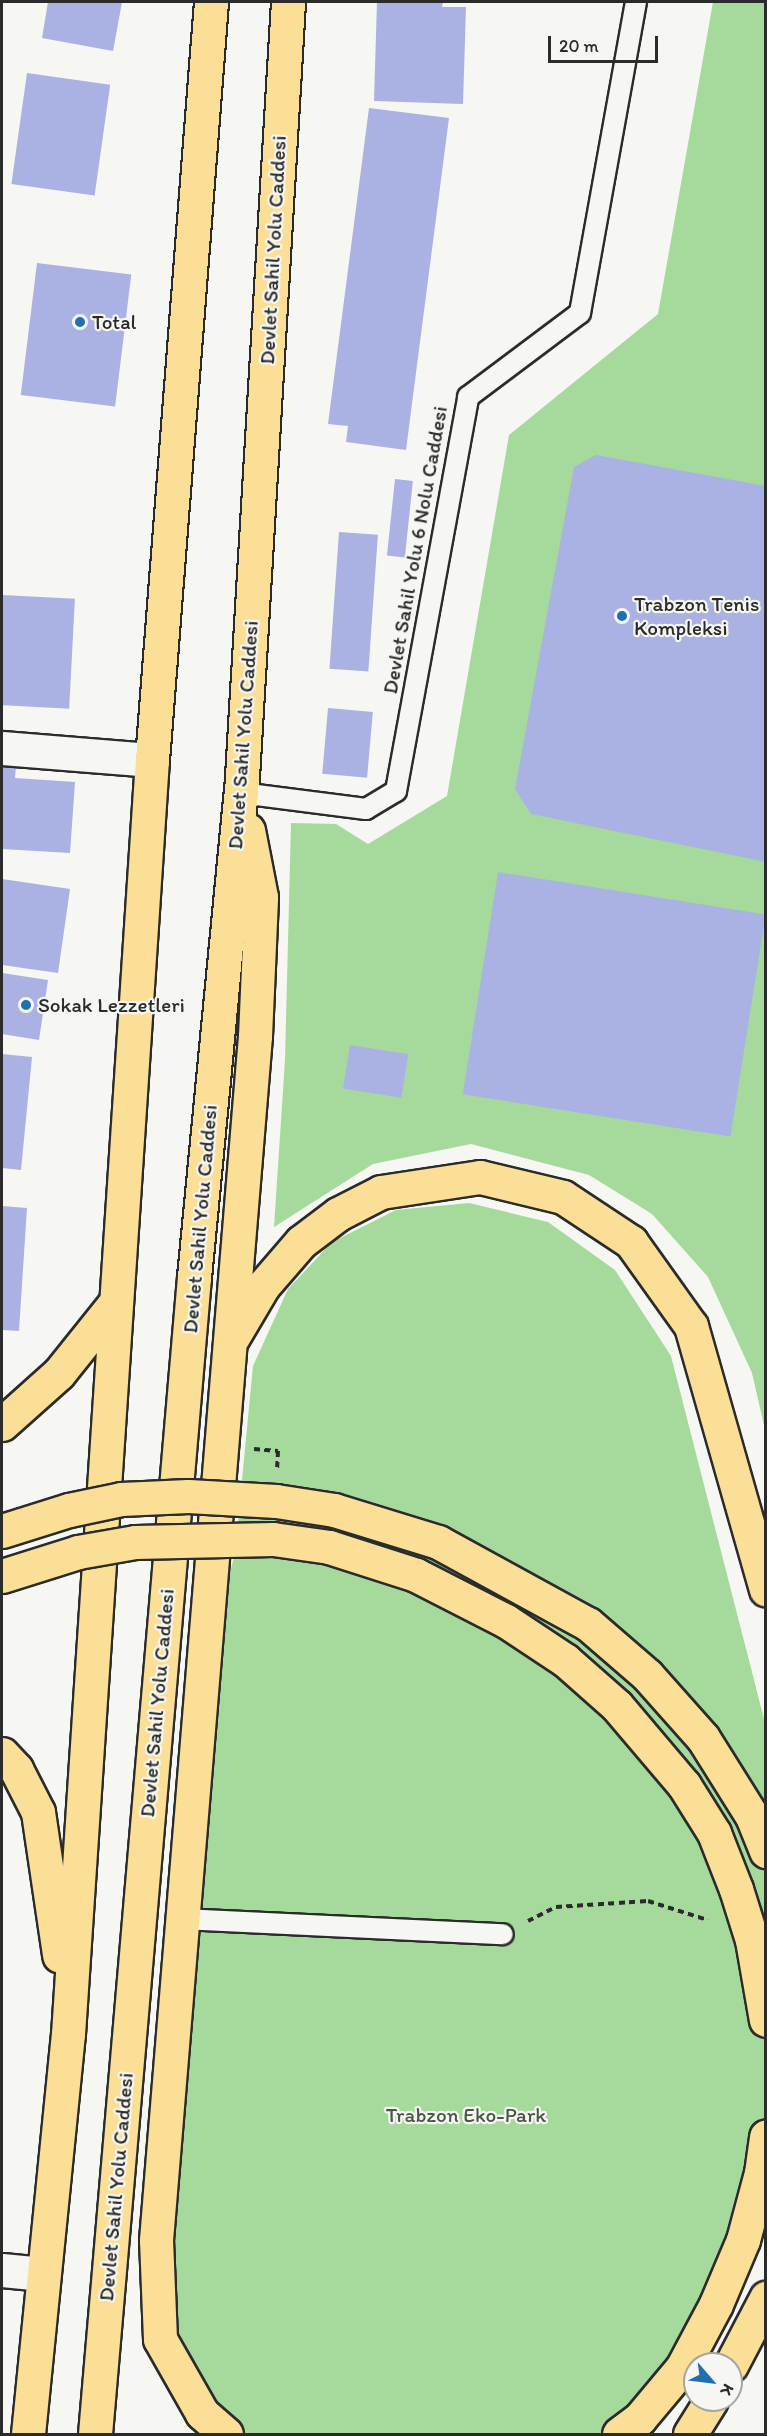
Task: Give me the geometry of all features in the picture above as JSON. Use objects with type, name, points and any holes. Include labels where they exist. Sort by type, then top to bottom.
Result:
[{"type":"main road","points":[[28,2434],[69,2034],[152,760],[211,2]]},
{"type":"main road","name":"Devlet Sahil Yolu Caddesi","points":[[95,2434],[195,1265],[241,793],[288,2]]},
{"type":"main road","points":[[226,2434],[202,2412],[160,2339],[156,2241],[181,1919],[233,1337],[255,1036],[261,897],[241,793]]},
{"type":"main road","points":[[233,1337],[263,1286],[301,1242],[338,1214],[381,1192],[480,1177],[563,1197],[631,1242],[691,1326],[765,1590]]},
{"type":"main road","points":[[2,1424],[59,1373],[115,1303]]},
{"type":"main road","points":[[2,1531],[69,1510],[121,1500],[188,1496],[276,1501],[334,1510],[438,1542],[588,1624],[647,1675],[703,1738],[752,1816],[765,1851]]},
{"type":"main road","points":[[2,1576],[78,1552],[135,1542],[273,1539],[329,1547],[416,1575],[506,1621],[565,1660],[617,1706],[684,1785],[714,1833],[736,1889],[752,1940],[765,2020]]},
{"type":"main road","points":[[2,1754],[16,1768],[38,1812],[69,2034]]},
{"type":"main road","points":[[619,2434],[640,2418],[682,2368],[716,2304],[743,2240],[761,2173],[765,2136]]},
{"type":"main road","points":[[738,2352],[765,2298]]},
{"type":"main road","points":[[690,2434],[704,2412]]},
{"type":"street","points":[[2,748],[152,760]]},
{"type":"street","points":[[2,2270],[43,2274]]},
{"type":"lane","name":"Devlet Sahil Yolu 6 Nolu Caddesi","points":[[241,793],[366,809],[396,791],[468,397],[580,313],[636,2]]},
{"type":"lane","points":[[181,1919],[503,1934]]},
{"type":"path","points":[[224,1446],[278,1451],[276,1501]]},
{"type":"path","points":[[503,1934],[556,1907],[648,1901],[703,1920],[714,1919]]},
{"type":"green space","name":"Trabzon Tenis Kompleksi","points":[[713,2],[765,2],[765,1430],[752,1373],[708,1277],[652,1214],[589,1175],[471,1144],[373,1164],[274,1227],[285,1060],[291,823],[336,824],[368,844],[447,796],[509,435],[658,314]]},
{"type":"green space","name":"Trabzon Eko-Park","points":[[469,1203],[548,1222],[615,1270],[671,1356],[765,1723],[765,1917],[746,1920],[765,2020],[766,2136],[716,2304],[619,2434],[199,2434],[202,2412],[160,2339],[206,1667],[235,1553],[253,1366],[288,1289],[332,1242],[396,1210]]},
{"type":"building","points":[[48,2],[122,2],[113,51],[42,38]]},
{"type":"building","points":[[377,2],[443,2],[442,7],[466,7],[463,104],[374,101]]},
{"type":"building","points":[[27,73],[110,85],[95,196],[11,184]]},
{"type":"building","points":[[369,108],[449,118],[406,450],[346,442],[348,426],[328,424]]},
{"type":"building","points":[[37,263],[131,275],[115,407],[21,395]]},
{"type":"building","points":[[596,455],[766,486],[766,862],[531,814],[515,789],[574,467]]},
{"type":"building","points":[[395,479],[413,481],[405,557],[387,556]]},
{"type":"building","points":[[339,532],[378,535],[368,671],[329,669]]},
{"type":"building","points":[[2,595],[75,599],[69,709],[2,705]]},
{"type":"building","points":[[328,708],[373,712],[367,778],[322,774]]},
{"type":"building","points":[[2,765],[16,766],[15,778],[75,782],[70,853],[2,849]]},
{"type":"building","points":[[498,872],[766,914],[730,1137],[463,1094]]},
{"type":"building","points":[[2,879],[70,889],[58,973],[2,965]]},
{"type":"building","points":[[2,973],[48,980],[39,1040],[2,1034]]},
{"type":"building","points":[[350,1045],[408,1054],[401,1098],[343,1088]]},
{"type":"building","points":[[2,1054],[32,1057],[21,1170],[2,1168]]},
{"type":"building","points":[[2,1206],[27,1208],[19,1331],[2,1330]]},
{"type":"place","name":"Total","points":[[80,322]]},
{"type":"place","name":"Trabzon Tenis Kompleksi","points":[[622,616]]},
{"type":"place","name":"Sokak Lezzetleri","points":[[26,1005]]}]
